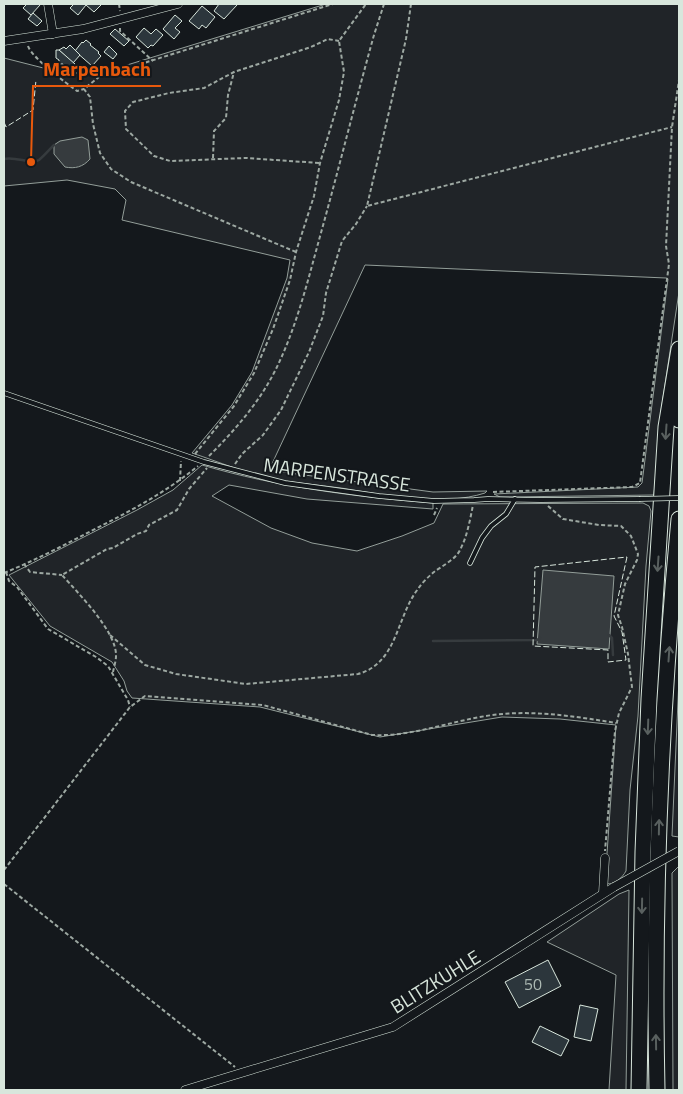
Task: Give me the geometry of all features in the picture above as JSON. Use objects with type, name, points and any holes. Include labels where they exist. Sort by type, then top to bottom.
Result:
[{"type":"highway","points":[[639,1090],[643,852],[649,699],[666,427],[679,349]]},
{"type":"highway","points":[[679,367],[679,420]]},
{"type":"highway","points":[[657,1090],[656,1026],[660,800],[673,585],[679,519]]},
{"type":"street","points":[[48,4],[53,34]]},
{"type":"street","points":[[4,40],[28,38],[83,28],[162,6],[178,4]]},
{"type":"street","name":"BLITZKUHLE","points":[[185,1090],[393,1027],[603,893],[679,850]]},
{"type":"street","points":[[603,893],[605,858]]},
{"type":"lane","name":"MARPENSTRASSE","points":[[4,393],[204,462],[284,483],[379,496],[434,501],[488,498],[515,500],[679,498]]},
{"type":"lane","points":[[470,563],[482,538],[491,526],[506,514],[515,500]]},
{"type":"path","points":[[28,38],[29,48],[38,58],[77,91],[84,89],[99,77],[154,61],[327,4],[333,4]]},
{"type":"path","points":[[192,457],[234,406],[254,373],[273,329],[290,280],[296,252],[314,196],[320,163],[333,123],[344,72],[339,41],[366,4]]},
{"type":"path","points":[[130,707],[113,672],[108,666],[48,629],[16,587],[9,581],[5,572],[144,503],[180,481],[204,462],[250,412],[275,371],[290,338],[384,4]]},
{"type":"path","points":[[229,469],[263,435],[281,410],[309,352],[323,316],[326,293],[342,241],[356,224],[367,206],[406,39],[412,4]]},
{"type":"path","points":[[122,18],[120,31],[154,61]]},
{"type":"path","points":[[320,163],[246,158],[170,161],[154,156],[126,129],[125,111],[133,102],[170,93],[204,88],[234,72],[294,53],[328,39],[339,41]]},
{"type":"path","points":[[213,158],[214,131],[226,118],[228,95],[234,72]]},
{"type":"path","points":[[492,492],[632,487],[640,483],[669,264],[666,246],[672,127],[679,80]]},
{"type":"path","points":[[84,89],[90,97],[95,140],[100,154],[110,169],[131,182],[296,252]]},
{"type":"path","points":[[367,206],[672,127]]},
{"type":"path","points":[[180,481],[181,461]]},
{"type":"path","points":[[24,564],[30,572],[62,575],[107,549],[113,548],[146,531],[150,526],[177,510],[189,489],[210,463]]},
{"type":"path","points":[[110,635],[144,665],[184,675],[246,684],[366,672],[383,660],[392,644],[408,604],[418,589],[432,574],[460,552],[474,500]]},
{"type":"path","points":[[541,500],[563,519],[599,526],[621,526],[631,536],[636,548],[637,560],[625,584],[618,615],[628,654],[632,687],[616,723],[605,858]]},
{"type":"path","points":[[62,575],[95,612],[110,635],[117,656],[113,672]]},
{"type":"path","points":[[4,870],[130,707],[145,696],[263,705],[356,731],[383,736],[448,725],[486,716],[518,713],[570,715],[616,723]]},
{"type":"path","points":[[4,884],[241,1072]]},
{"type":"shaded area","points":[[326,4],[679,4],[679,292],[661,411],[654,495],[500,497],[494,494],[638,487],[642,483],[668,279],[666,278],[365,265],[270,468],[282,472],[433,492],[487,491],[468,497],[432,499],[298,483],[263,477],[192,453],[232,405],[252,372],[287,278],[290,260],[122,220],[126,200],[115,189],[67,180],[4,186],[4,58],[67,74],[114,69]]},
{"type":"shaded area","points":[[82,137],[88,140],[90,159],[79,167],[65,167],[54,154],[54,145],[60,141]]},
{"type":"shaded area","points":[[202,465],[230,473],[317,490],[433,503],[433,509],[307,499],[229,485],[212,496],[271,528],[312,543],[357,551],[434,523],[443,504],[643,503],[649,506],[651,511],[646,566],[638,716],[630,790],[626,871],[621,878],[609,884],[605,882],[616,725],[560,719],[502,717],[380,737],[260,707],[132,698],[112,662],[50,626],[9,575],[173,490]]},
{"type":"shaded area","points":[[543,570],[614,576],[609,649],[537,644]]},
{"type":"shaded area","points":[[679,678],[679,837],[672,836]]},
{"type":"shaded area","points":[[679,866],[679,1090],[673,1090],[672,873]]},
{"type":"shaded area","points":[[629,890],[626,1090],[609,1090],[616,975],[547,942],[619,894]]},
{"type":"building","points":[[27,4],[40,5],[31,15],[23,8]]},
{"type":"building","points":[[74,4],[86,5],[78,15],[70,8]]},
{"type":"building","points":[[87,4],[102,4],[94,12]]},
{"type":"building","points":[[219,4],[237,5],[224,19],[214,11]]},
{"type":"building","points":[[202,6],[215,17],[206,28],[202,25],[199,29],[189,21]]},
{"type":"building","points":[[33,13],[42,21],[37,26],[28,19]]},
{"type":"building","points":[[175,15],[182,21],[175,28],[180,32],[174,39],[163,29]]},
{"type":"building","points":[[144,28],[151,34],[156,29],[163,35],[153,46],[151,45],[148,48],[136,37]]},
{"type":"building","points":[[115,29],[129,41],[124,46],[110,34]]},
{"type":"building","points":[[86,40],[101,56],[92,66],[75,51]]},
{"type":"building","points":[[70,45],[80,55],[73,63],[59,50],[64,47],[66,49]]},
{"type":"building","points":[[109,46],[117,54],[113,59],[104,52]]},
{"type":"building","points":[[56,50],[59,50],[75,64],[68,72],[63,67],[63,64],[59,64],[59,60],[56,58]]},
{"type":"building","points":[[548,960],[561,986],[519,1008],[505,982]]},
{"type":"building","points":[[580,1005],[598,1009],[591,1041],[574,1037]]},
{"type":"building","points":[[540,1026],[569,1040],[561,1056],[532,1042]]},
{"type":"waterway","points":[[4,159],[36,161],[54,145]]},
{"type":"waterway","points":[[609,635],[612,638],[613,655]]},
{"type":"waterway","points":[[433,641],[537,640],[540,638]]},
{"type":"fence","points":[[4,122],[6,127],[33,110],[36,80]]},
{"type":"fence","points":[[627,557],[614,616],[622,632],[626,660],[608,662],[608,650],[533,646],[535,567],[627,557]]},
{"type":"place","name":"Marpenbach","points":[[31,162]]}]
